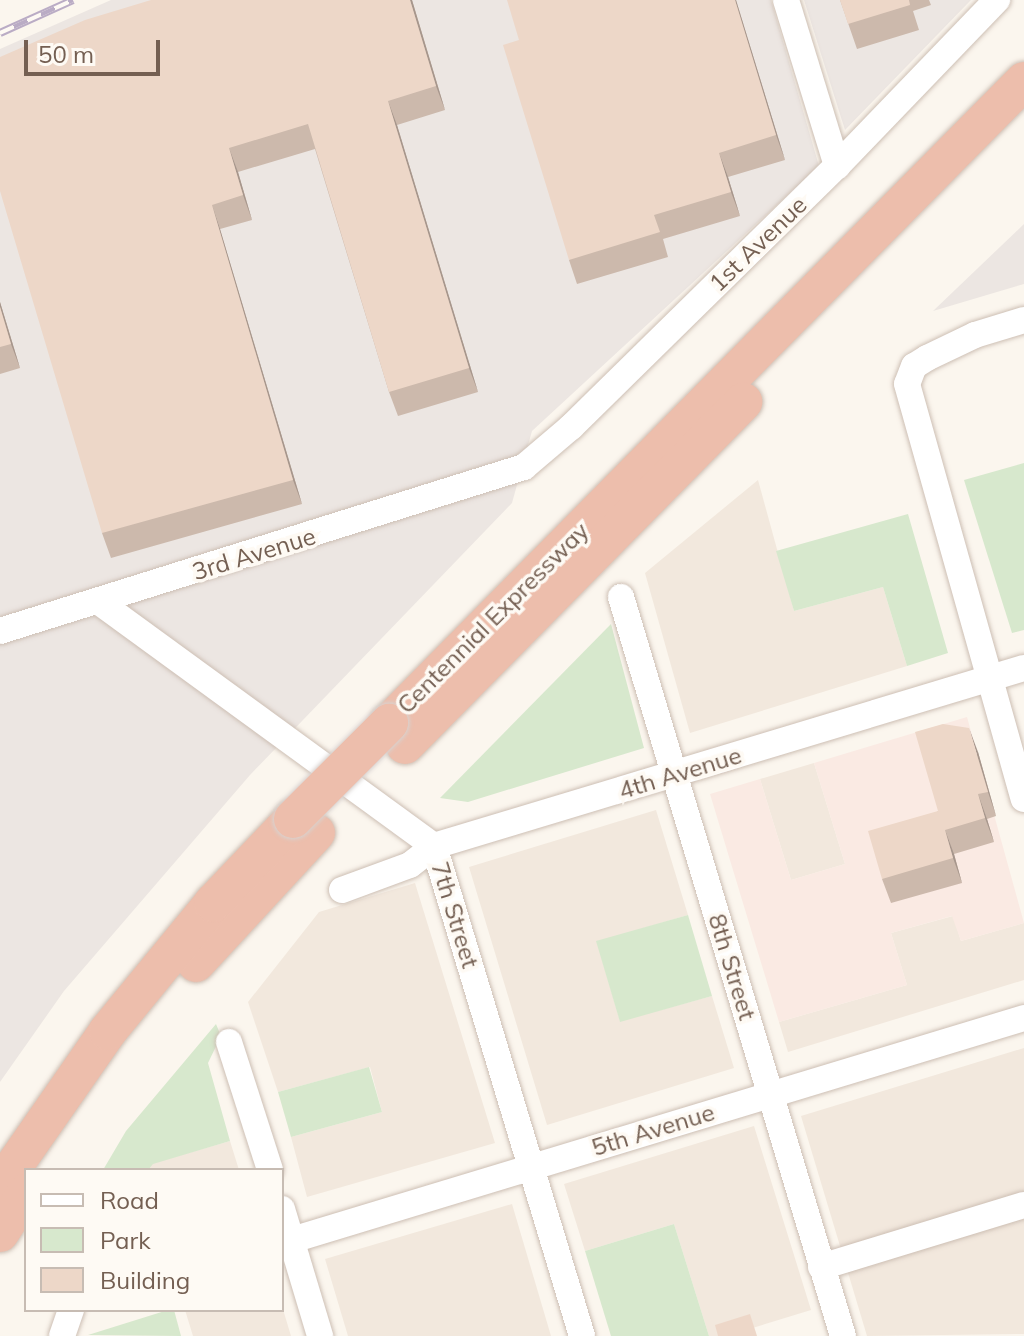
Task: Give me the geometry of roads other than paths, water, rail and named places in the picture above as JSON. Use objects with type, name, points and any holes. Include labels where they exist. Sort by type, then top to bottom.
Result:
[{"type":"highway","name":"Centennial Expressway","points":[[397,734],[1024,81]]},
{"type":"highway","name":"Centennial Expressway","points":[[0,1186],[108,1031],[213,903],[304,826],[1024,119]]},
{"type":"highway","name":"Centennial Expressway","points":[[42,1168],[142,1029],[304,826]]},
{"type":"highway","points":[[0,1153],[108,1031]]},
{"type":"highway","points":[[1,1233],[24,1196]]},
{"type":"street","points":[[786,0],[837,166]]},
{"type":"street","name":"1st Avenue","points":[[508,476],[545,452],[837,166],[997,0]]},
{"type":"street","points":[[1024,320],[954,343],[914,366],[907,398],[1024,799]]},
{"type":"street","name":"3rd Avenue","points":[[0,631],[508,476]]},
{"type":"street","name":"8th Street","points":[[621,597],[843,1336]]},
{"type":"street","name":"7th Street","points":[[99,602],[434,846],[582,1336]]},
{"type":"street","name":"4th Avenue","points":[[342,890],[410,865],[434,846],[1024,668]]},
{"type":"street","name":"5th Avenue","points":[[287,1241],[1024,1018]]},
{"type":"street","points":[[229,1042],[269,1168]]},
{"type":"street","points":[[821,1267],[1024,1205]]},
{"type":"street","points":[[287,1241],[320,1336]]},
{"type":"railway","points":[[0,33],[73,0]]}]
